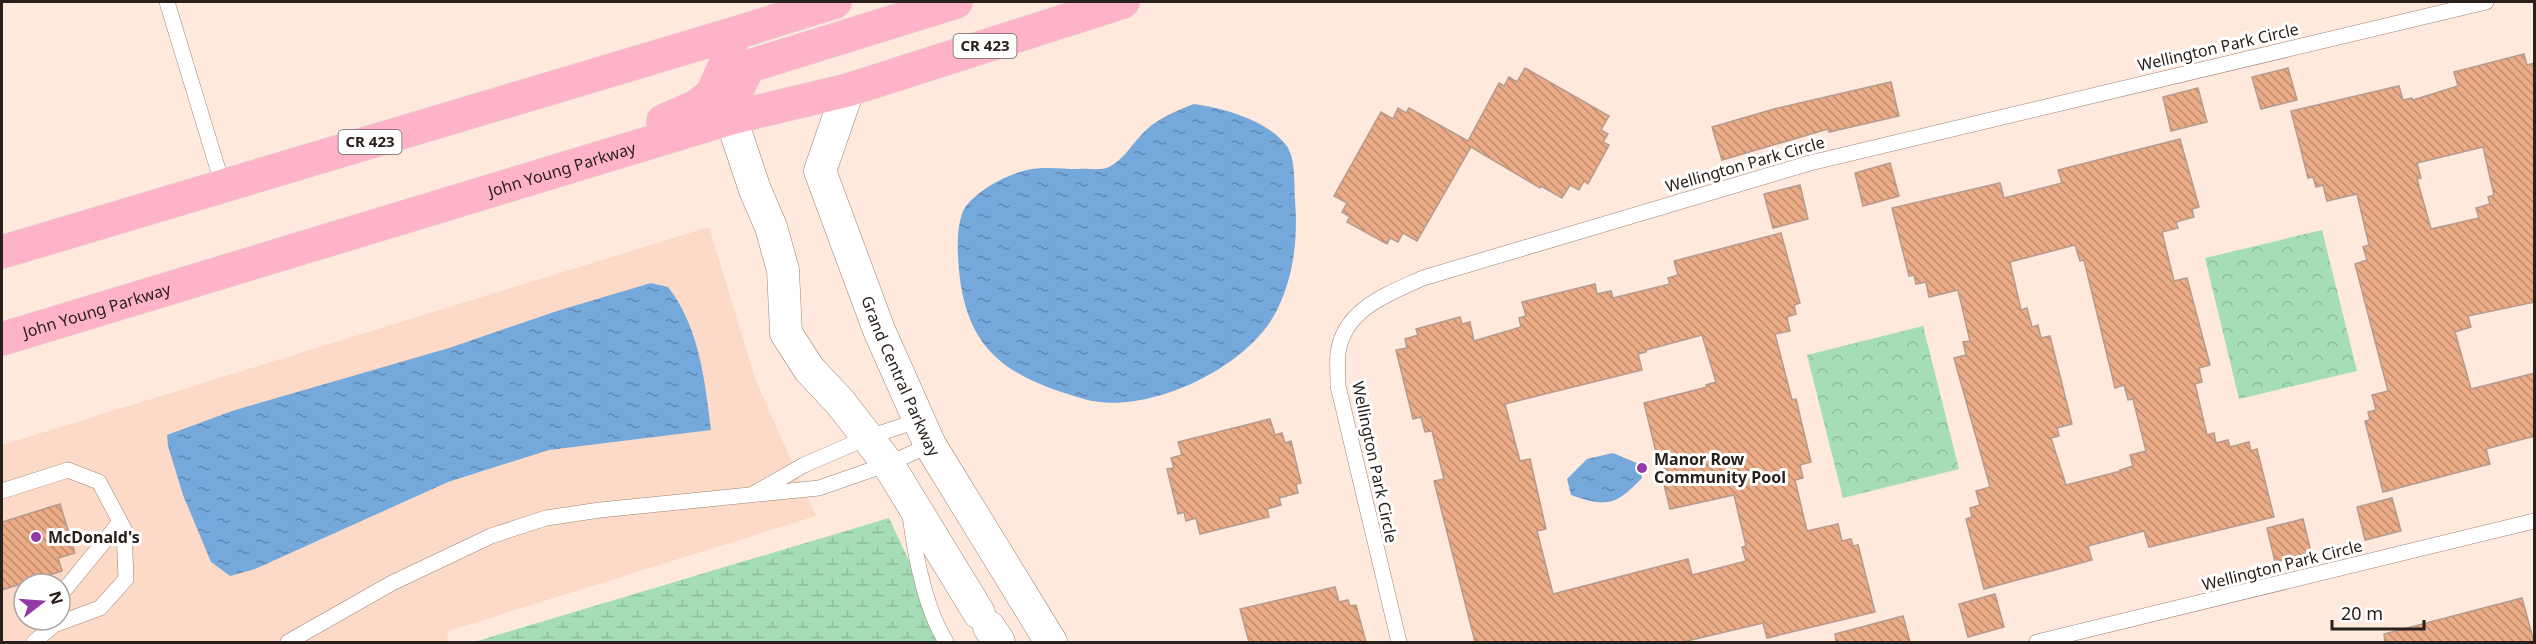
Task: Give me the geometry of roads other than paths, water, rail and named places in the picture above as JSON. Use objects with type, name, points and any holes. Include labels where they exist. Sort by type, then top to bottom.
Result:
[{"type":"highway","name":"CR 423","points":[[2,252],[835,2]]},
{"type":"highway","points":[[731,118],[737,89],[750,66],[956,2]]},
{"type":"highway","name":"John Young Parkway","points":[[2,339],[731,118],[848,90],[1123,2]]},
{"type":"highway","points":[[589,161],[616,140],[705,101],[712,94],[739,32]]},
{"type":"street","name":"Grand Central Parkway","points":[[848,90],[820,171],[879,330],[925,433],[1050,642]]},
{"type":"street","points":[[731,118],[755,190],[771,227],[783,270],[786,333],[809,369],[840,402],[907,491],[989,627]]},
{"type":"lane","points":[[167,2],[223,186]]},
{"type":"lane","name":"Wellington Park Circle","points":[[1399,642],[1338,386],[1338,352],[1346,327],[1373,301],[1423,278],[1810,163],[2486,2]]},
{"type":"lane","points":[[748,497],[804,465],[866,438],[925,433]]},
{"type":"lane","points":[[293,641],[392,583],[491,536],[546,518],[600,510],[748,497],[819,488],[888,464],[925,433]]},
{"type":"lane","points":[[2,491],[68,470],[99,482],[124,529],[126,579],[100,609],[72,618]]},
{"type":"lane","points":[[907,491],[914,547],[924,589],[946,642]]},
{"type":"lane","name":"Wellington Park Circle","points":[[2037,642],[2535,521]]},
{"type":"lane","points":[[72,581],[120,522]]},
{"type":"water","points":[[1194,104],[1231,112],[1256,122],[1278,136],[1289,150],[1294,171],[1296,214],[1294,257],[1283,297],[1263,331],[1244,351],[1193,383],[1165,394],[1136,401],[1109,403],[1084,399],[1030,380],[1009,368],[992,353],[978,335],[968,314],[961,287],[958,251],[963,210],[978,194],[994,184],[1027,170],[1109,167],[1120,160],[1141,135],[1156,122]]},
{"type":"water","points":[[651,283],[668,287],[679,302],[694,336],[703,374],[711,430],[549,450],[448,482],[255,569],[230,576],[211,562],[183,495],[168,446],[167,435],[232,411],[449,348],[560,310]]},
{"type":"water","points":[[1613,453],[1639,464],[1642,478],[1625,494],[1610,502],[1594,502],[1571,495],[1567,479],[1587,459]]},
{"type":"place","name":"Manor Row Community Pool","points":[[1642,468]]},
{"type":"place","name":"McDonald's","points":[[36,537]]}]
